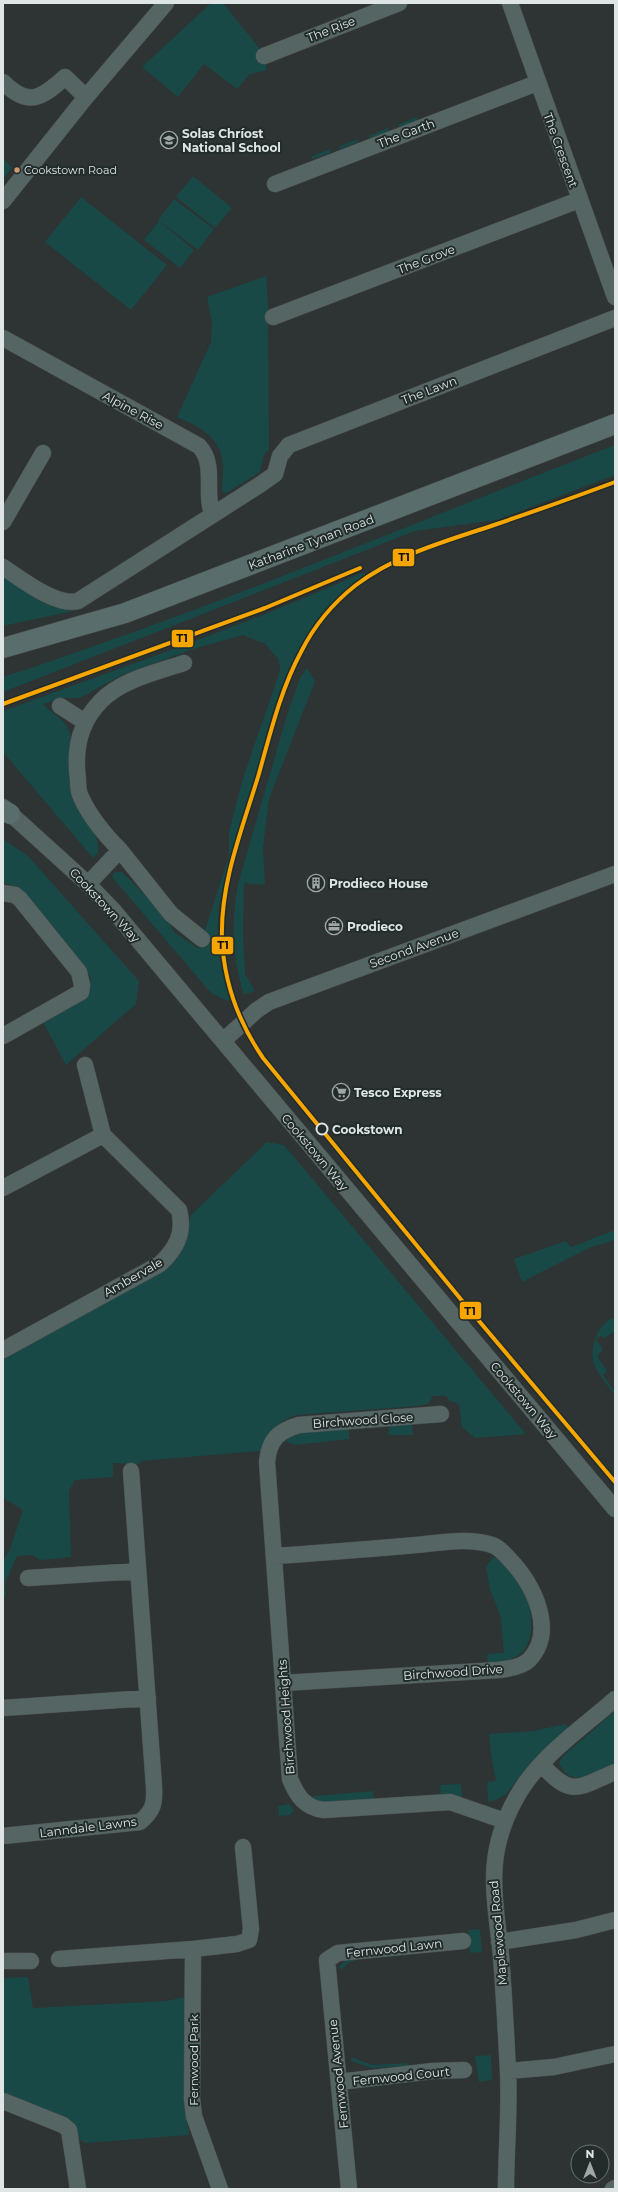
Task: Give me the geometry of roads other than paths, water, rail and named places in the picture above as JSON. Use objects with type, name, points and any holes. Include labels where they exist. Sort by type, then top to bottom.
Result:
[{"type":"main road","name":"Katharine Tynan Road","points":[[3,648],[125,613],[615,424]]},
{"type":"street","points":[[3,201],[86,97],[166,3]]},
{"type":"street","name":"The Rise","points":[[264,56],[399,3]]},
{"type":"street","name":"The Crescent","points":[[510,3],[537,83],[615,297]]},
{"type":"street","points":[[3,82],[20,97],[32,99],[48,92],[65,77],[86,97]]},
{"type":"street","name":"The Garth","points":[[275,184],[537,83]]},
{"type":"street","name":"The Grove","points":[[273,317],[579,200]]},
{"type":"street","name":"The Lawn","points":[[213,515],[275,474],[280,456],[289,445],[615,318]]},
{"type":"street","name":"Alpine Rise","points":[[3,338],[199,446],[206,453],[208,460],[208,499],[213,515]]},
{"type":"street","points":[[3,522],[43,453]]},
{"type":"street","points":[[3,568],[49,595],[72,603],[83,598],[213,515]]},
{"type":"street","points":[[184,663],[130,682],[102,700],[85,722],[78,741],[76,770],[80,796],[104,833],[120,850],[171,914],[202,939]]},
{"type":"street","points":[[60,706],[85,722]]},
{"type":"street","name":"Cookstown Way","points":[[5,811],[88,884],[136,937],[224,1040],[615,1508]]},
{"type":"street","points":[[88,884],[120,850]]},
{"type":"street","name":"Second Avenue","points":[[224,1040],[257,1010],[269,1002],[615,874]]},
{"type":"street","points":[[3,893],[15,895],[20,899],[79,972],[82,985],[81,992],[3,1036]]},
{"type":"street","points":[[3,1188],[103,1135],[85,1065]]},
{"type":"street","name":"Ambervale","points":[[3,1350],[160,1264],[171,1254],[177,1243],[181,1227],[179,1210],[103,1135]]},
{"type":"street","name":"Birchwood Close","points":[[286,1429],[299,1425],[441,1414]]},
{"type":"street","name":"Birchwood Heights","points":[[286,1429],[274,1439],[269,1448],[267,1462],[290,1779],[300,1799],[313,1809],[324,1810],[450,1802],[505,1821]]},
{"type":"street","name":"Lanndale Lawns","points":[[3,1836],[140,1822],[150,1815],[155,1803],[130,1471]]},
{"type":"street","name":"Birchwood Drive","points":[[274,1556],[476,1541],[493,1545],[516,1566],[528,1581],[534,1592],[540,1613],[541,1639],[536,1650],[528,1661],[516,1667],[498,1670],[283,1683]]},
{"type":"street","points":[[28,1578],[138,1571]]},
{"type":"street","points":[[3,1708],[148,1698]]},
{"type":"street","name":"Maplewood Road","points":[[506,2189],[509,2104],[499,1942],[493,1890],[497,1848],[505,1821],[520,1791],[541,1764],[615,1699]]},
{"type":"street","points":[[541,1764],[564,1786],[574,1788],[615,1772]]},
{"type":"street","points":[[59,1959],[238,1944],[249,1940],[251,1929],[242,1847]]},
{"type":"street","points":[[499,1942],[576,1930],[615,1920]]},
{"type":"street","name":"Fernwood Lawn","points":[[327,1960],[338,1953],[463,1941]]},
{"type":"street","name":"Fernwood Park","points":[[194,1948],[192,2099],[194,2116],[220,2189]]},
{"type":"street","name":"Fernwood Avenue","points":[[327,1960],[349,2189]]},
{"type":"street","points":[[3,1961],[31,1961]]},
{"type":"street","points":[[508,2071],[554,2067],[615,2054]]},
{"type":"street","name":"Fernwood Court","points":[[339,2082],[434,2071],[464,2070]]},
{"type":"street","points":[[3,2101],[63,2124],[69,2130],[78,2189]]},
{"type":"place","name":"Solas Chríost National School","points":[[169,140]]},
{"type":"place","name":"Cookstown Road","points":[[17,170]]},
{"type":"place","name":"Prodieco House","points":[[316,883]]},
{"type":"place","name":"Prodieco","points":[[334,926]]},
{"type":"place","name":"Tesco Express","points":[[341,1092]]},
{"type":"place","name":"Cookstown","points":[[322,1129]]}]
